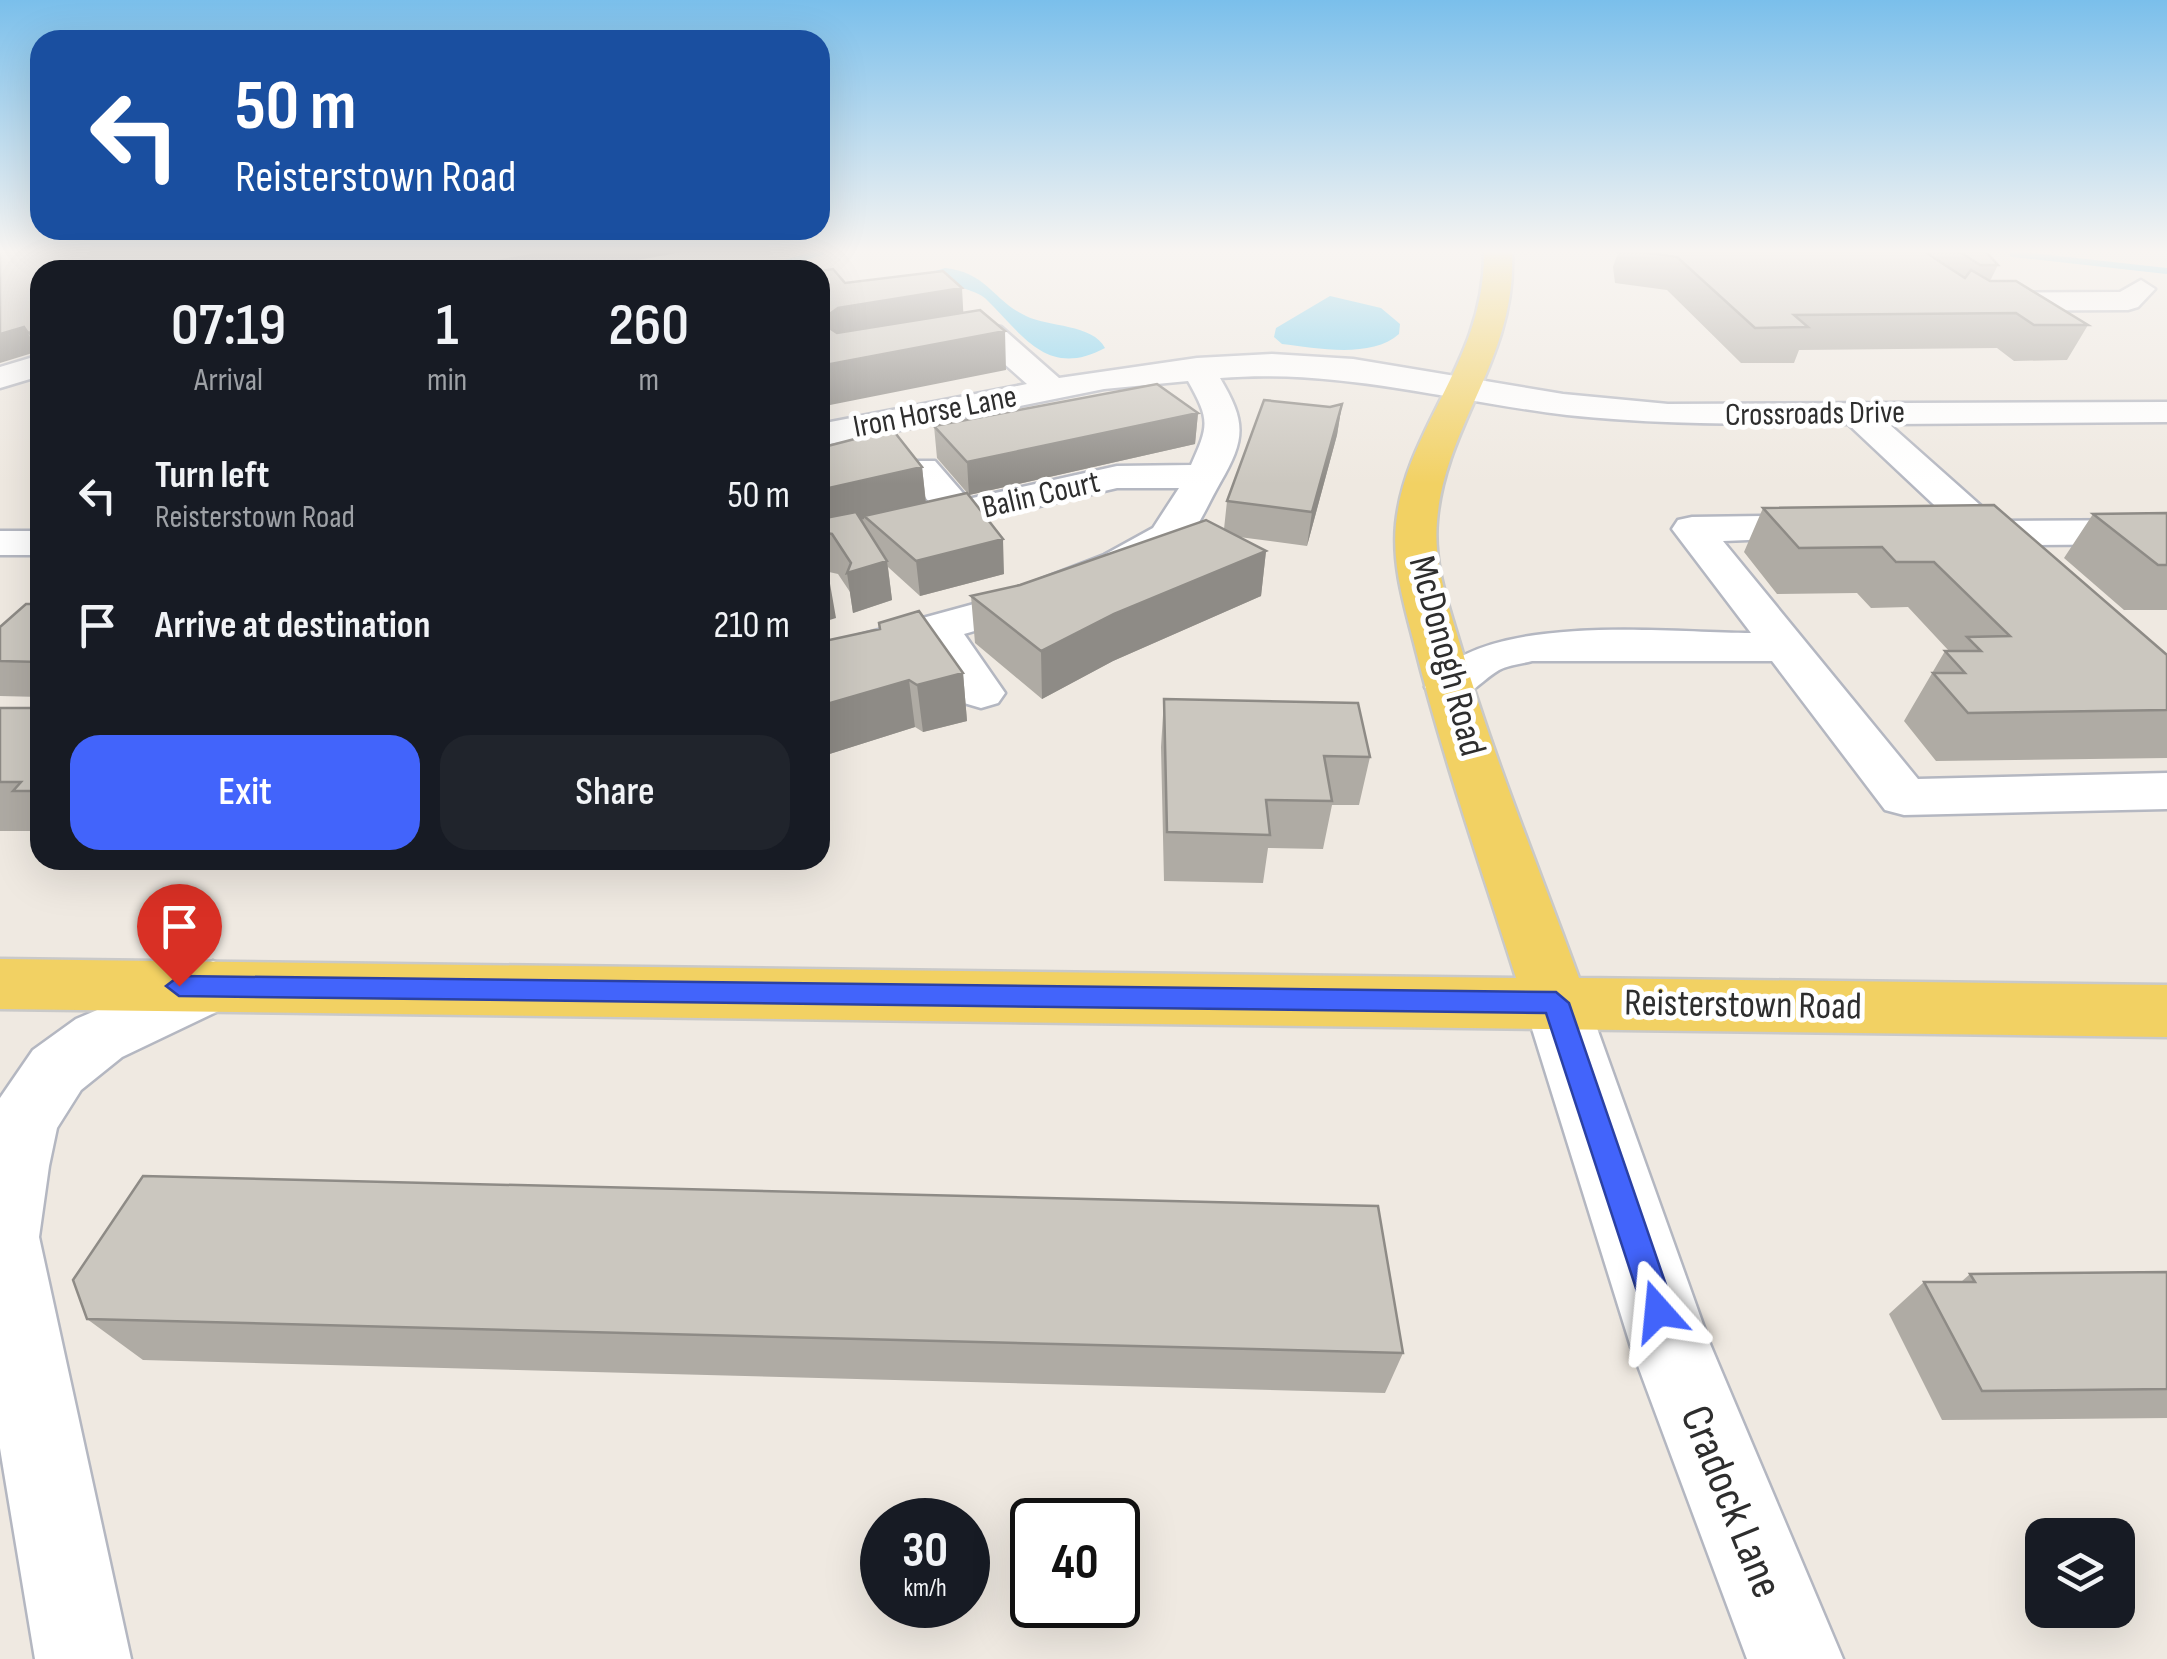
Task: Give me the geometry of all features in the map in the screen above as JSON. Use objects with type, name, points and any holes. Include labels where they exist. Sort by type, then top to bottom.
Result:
[{"type":"main road","name":"McDonogh Road","points":[[1489,329],[1433,455],[1416,524],[1417,569],[1449,686],[1556,1003]]},
{"type":"main road","name":"Reisterstown Road","points":[[2,987],[214,986],[2167,1011]]},
{"type":"street","points":[[899,350],[990,334],[1052,389]]},
{"type":"street","points":[[0,378],[30,368]]},
{"type":"street","name":"Iron Horse Lane","points":[[830,432],[1052,389],[1197,368],[1339,368],[1466,386]]},
{"type":"street","points":[[830,657],[1001,610],[1185,541],[1205,476],[1224,432],[1242,415],[1197,368]]},
{"type":"street","name":"Crossroads Drive","points":[[1466,386],[1634,412],[2167,412]]},
{"type":"street","points":[[1857,413],[2043,583]]},
{"type":"street","points":[[922,469],[958,514]]},
{"type":"street","name":"Balin Court","points":[[830,543],[1140,474],[1205,476]]},
{"type":"street","points":[[2167,532],[1892,526],[1692,530],[1904,798],[2167,792]]},
{"type":"street","points":[[0,543],[30,543]]},
{"type":"street","points":[[938,629],[981,693]]},
{"type":"street","points":[[1449,686],[1484,659],[1531,647],[1784,647]]},
{"type":"street","points":[[83,1659],[1,1233],[24,1120],[56,1070],[99,1038],[214,986]]},
{"type":"street","name":"Cradock Lane","points":[[1556,1003],[1670,1347],[1795,1659]]},
{"type":"water","points":[[1016,329],[1078,329],[1091,334],[1105,348],[1067,358],[1052,356]]},
{"type":"water","points":[[1276,329],[1399,329],[1399,334],[1374,347],[1343,350],[1282,344],[1274,337]]},
{"type":"building","points":[[830,329],[837,333],[859,329],[1005,331],[830,364]]},
{"type":"building","points":[[1157,384],[1198,413],[967,462],[934,426]]},
{"type":"building","points":[[1264,400],[1330,407],[1342,404],[1312,512],[1227,501]]},
{"type":"building","points":[[897,428],[896,434],[922,467],[830,488],[830,445]]},
{"type":"building","points":[[967,493],[1003,539],[916,561],[864,516]]},
{"type":"building","points":[[1994,505],[2167,655],[2167,710],[1968,713],[1933,673],[1965,673],[1945,651],[1981,651],[1967,637],[2010,636],[1934,562],[1896,562],[1882,547],[1799,548],[1763,508]]},
{"type":"building","points":[[856,512],[887,561],[847,573],[851,563],[830,534],[830,517]]},
{"type":"building","points":[[2167,513],[2167,565],[2158,565],[2093,514]]},
{"type":"building","points":[[1206,520],[1266,551],[1114,614],[1041,651],[971,596],[1020,585]]},
{"type":"building","points":[[30,604],[30,662],[0,661],[0,627]]},
{"type":"building","points":[[919,611],[963,673],[917,685],[909,680],[830,703],[830,640],[880,629],[879,623]]},
{"type":"building","points":[[1164,699],[1358,703],[1370,757],[1324,756],[1332,801],[1266,800],[1270,835],[1167,832]]},
{"type":"building","points":[[0,708],[30,708],[30,791],[13,791],[21,782],[0,782]]},
{"type":"building","points":[[143,1176],[1378,1206],[1403,1353],[87,1319],[73,1280]]},
{"type":"building","points":[[2167,1272],[2167,1389],[1982,1391],[1924,1282],[1975,1282],[1970,1274]]},
{"type":"route","points":[[179,986],[1556,1003],[1658,1311]]}]
